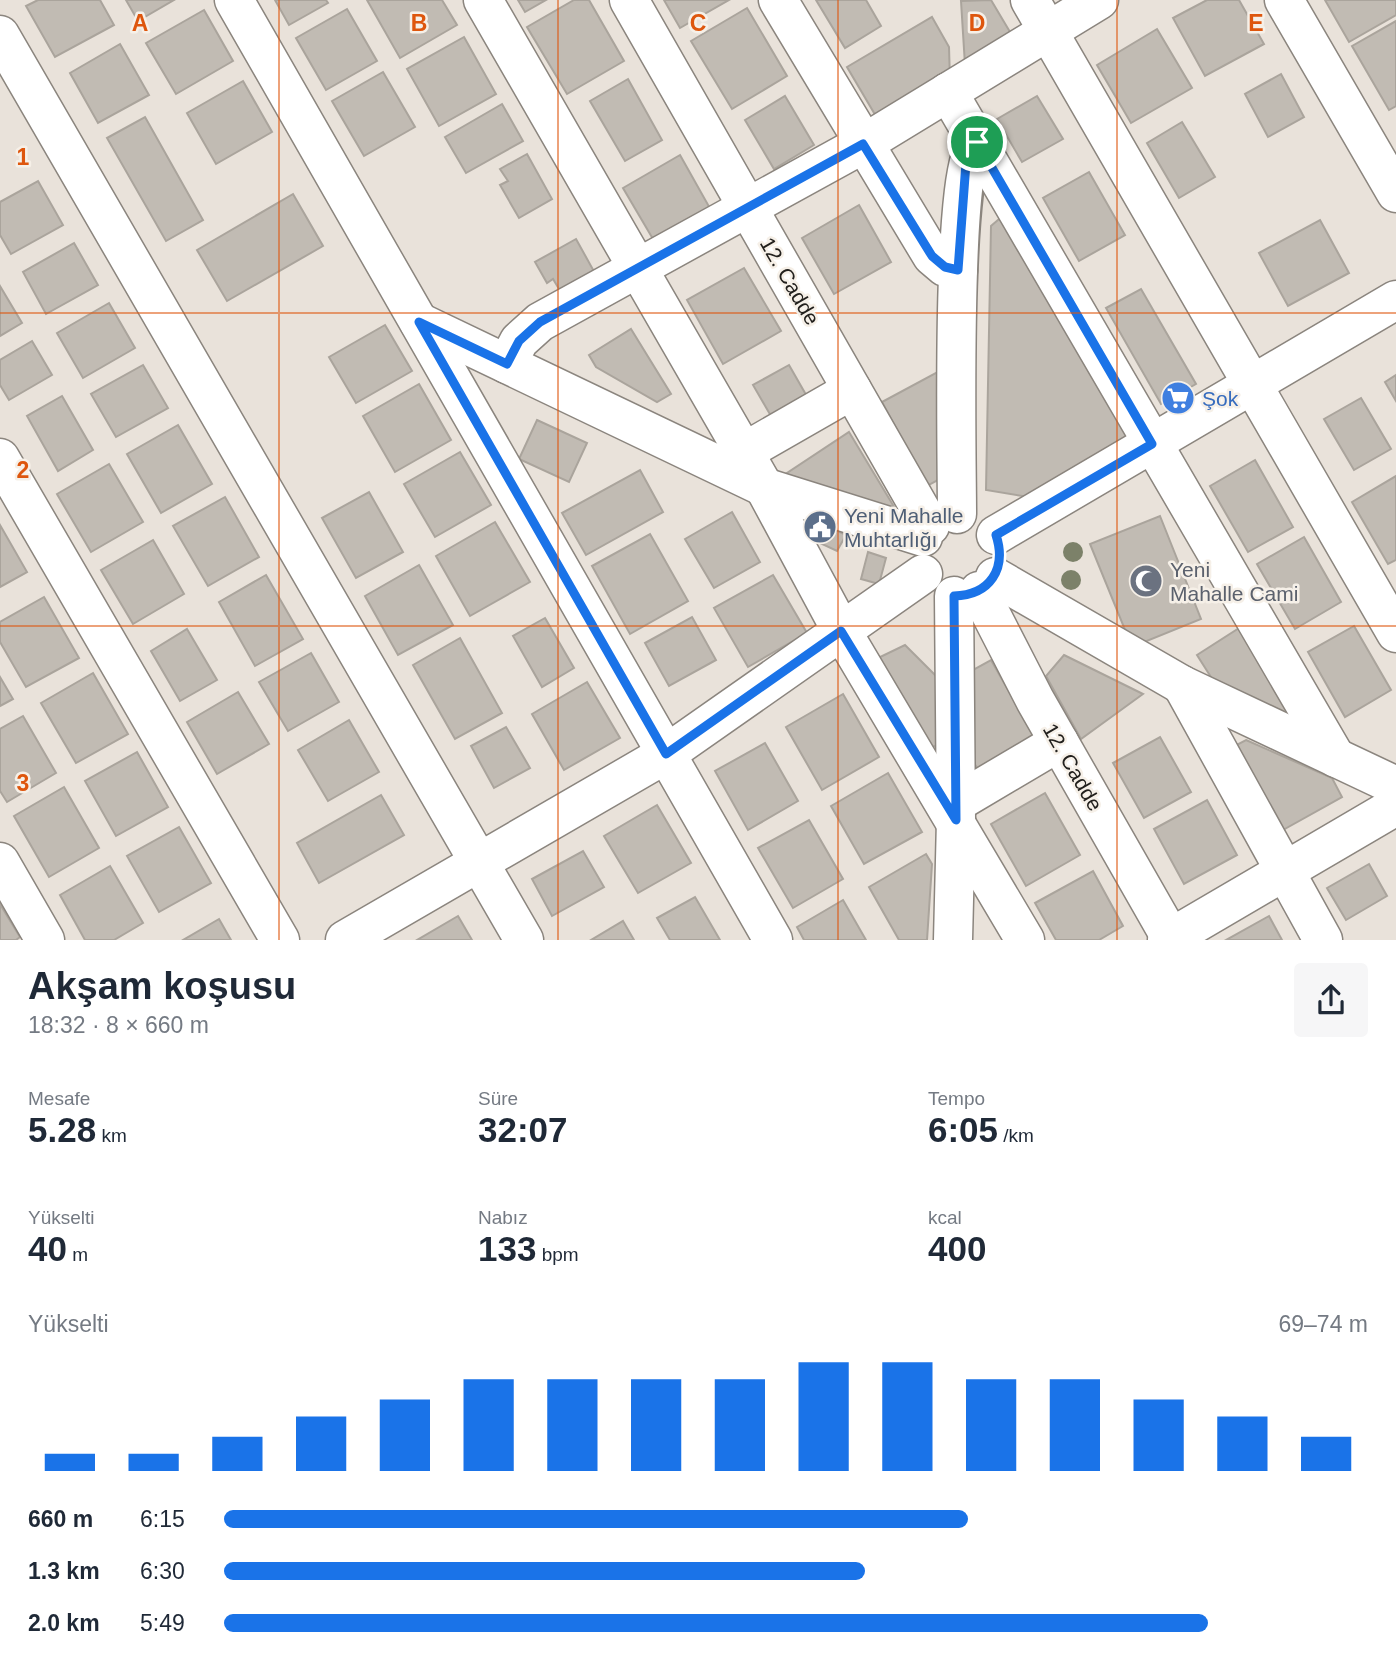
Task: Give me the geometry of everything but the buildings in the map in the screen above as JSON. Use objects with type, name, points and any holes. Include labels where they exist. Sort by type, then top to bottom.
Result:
[{"type":"street","points":[[234,0],[773,940]]},
{"type":"street","points":[[483,0],[764,487],[841,631],[956,812],[1025,940]]},
{"type":"street","name":"12. Cadde","points":[[629,0],[852,390],[933,538]]},
{"type":"street","points":[[778,0],[932,256],[945,267],[958,270]]},
{"type":"street","points":[[507,364],[512,352],[528,331],[637,267],[863,144],[948,92],[1039,16],[1099,0]]},
{"type":"street","points":[[1284,0],[1396,193]]},
{"type":"street","points":[[1039,16],[1396,633]]},
{"type":"street","points":[[0,35],[524,940]]},
{"type":"street","points":[[948,92],[1336,758]]},
{"type":"street","points":[[977,142],[966,163],[931,584],[976,588],[1396,786]]},
{"type":"street","points":[[996,535],[1252,382],[1396,300]]},
{"type":"street","points":[[419,322],[764,487],[933,538]]},
{"type":"street","points":[[744,452],[852,390]]},
{"type":"street","points":[[0,458],[280,940]]},
{"type":"street","points":[[345,940],[666,754],[841,631],[933,538],[980,519],[996,535],[1001,549],[1000,563],[976,588],[956,812],[953,940]]},
{"type":"street","name":"12. Cadde","points":[[976,588],[1170,939]]},
{"type":"street","points":[[1182,685],[1323,940]]},
{"type":"street","points":[[956,812],[1059,742]]},
{"type":"street","points":[[1170,939],[1396,806]]},
{"type":"street","points":[[0,862],[45,940]]},
{"type":"place","name":"Şok","points":[[1178,398]]},
{"type":"place","name":"Yeni Mahalle Muhtarlığı","points":[[820,527]]},
{"type":"place","name":"Yeni Mahalle Cami","points":[[1146,581]]},
{"type":"route","points":[[977,142],[1152,444],[996,535],[1001,549],[995,577],[979,591],[954,596],[956,820],[841,631],[666,754],[419,322],[507,364],[519,341],[540,322],[863,144],[932,256],[945,267],[958,270],[966,163],[972,147],[977,142]]}]
